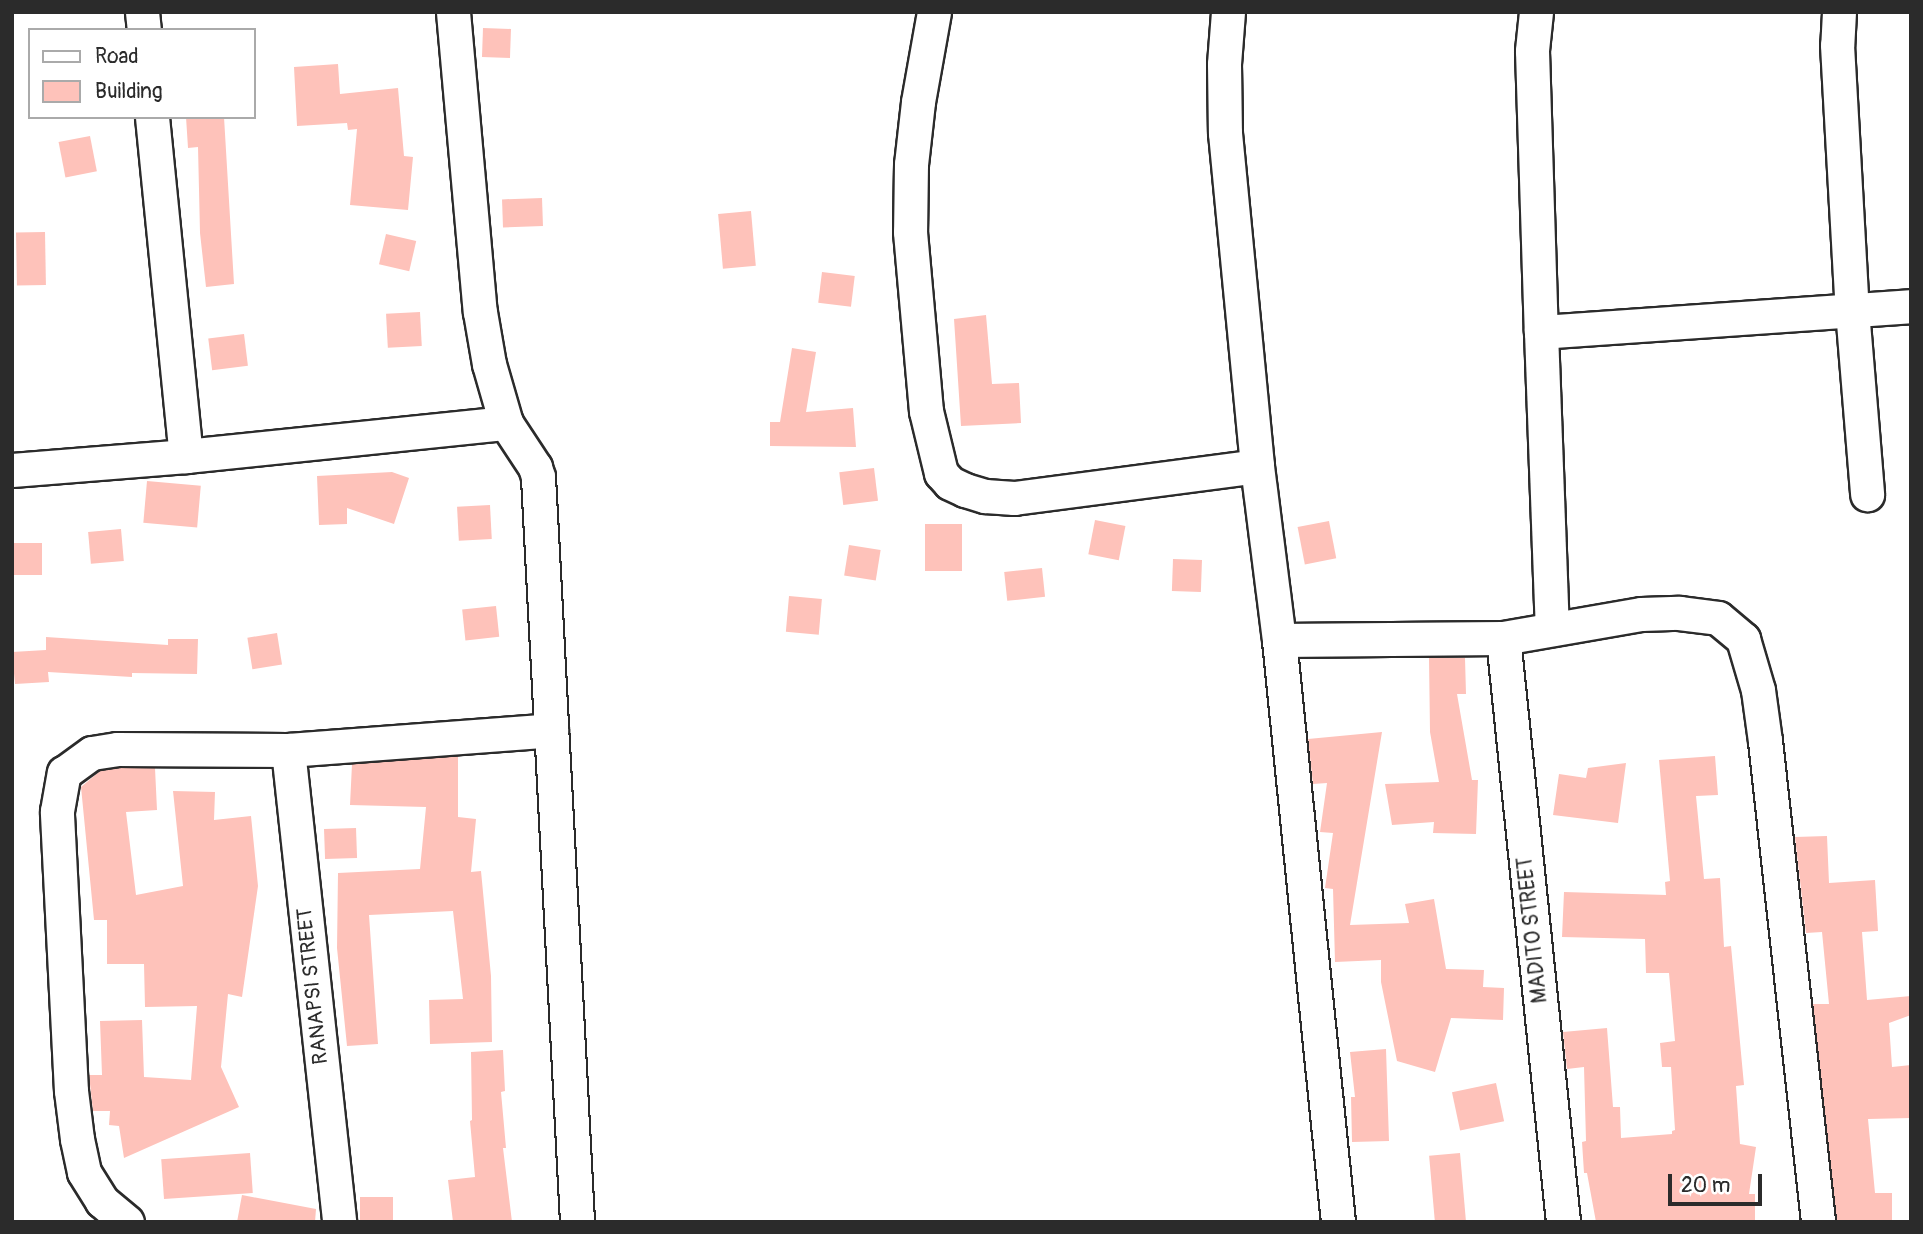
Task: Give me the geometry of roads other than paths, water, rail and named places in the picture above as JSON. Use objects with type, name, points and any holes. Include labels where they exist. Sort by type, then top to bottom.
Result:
[{"type":"street","points":[[453,12],[480,312],[489,364],[506,423],[535,467],[538,477],[576,1222]]},
{"type":"street","points":[[934,12],[915,126],[910,232],[926,411],[941,473],[950,483],[965,490],[1014,498],[1257,466]]},
{"type":"street","points":[[1228,12],[1224,64],[1225,132],[1257,466],[1279,640],[1338,1222]]},
{"type":"street","points":[[1536,12],[1533,64],[1552,629]]},
{"type":"street","points":[[1839,12],[1838,45],[1852,310],[1867,494]]},
{"type":"street","points":[[152,119],[186,456]]},
{"type":"street","points":[[1541,332],[1911,306]]},
{"type":"street","points":[[12,470],[186,456],[506,423]]},
{"type":"street","points":[[1279,640],[1503,638],[1641,614],[1679,613],[1718,618],[1743,639],[1758,690],[1765,741],[1818,1222]]},
{"type":"street","name":"MADITO STREET","points":[[1503,638],[1563,1222]]},
{"type":"street","points":[[127,1222],[102,1201],[84,1172],[76,1127],[71,1091],[57,811],[64,773],[92,753],[117,749],[288,750],[551,730]]},
{"type":"street","name":"RANAPSI STREET","points":[[288,750],[339,1222]]}]
